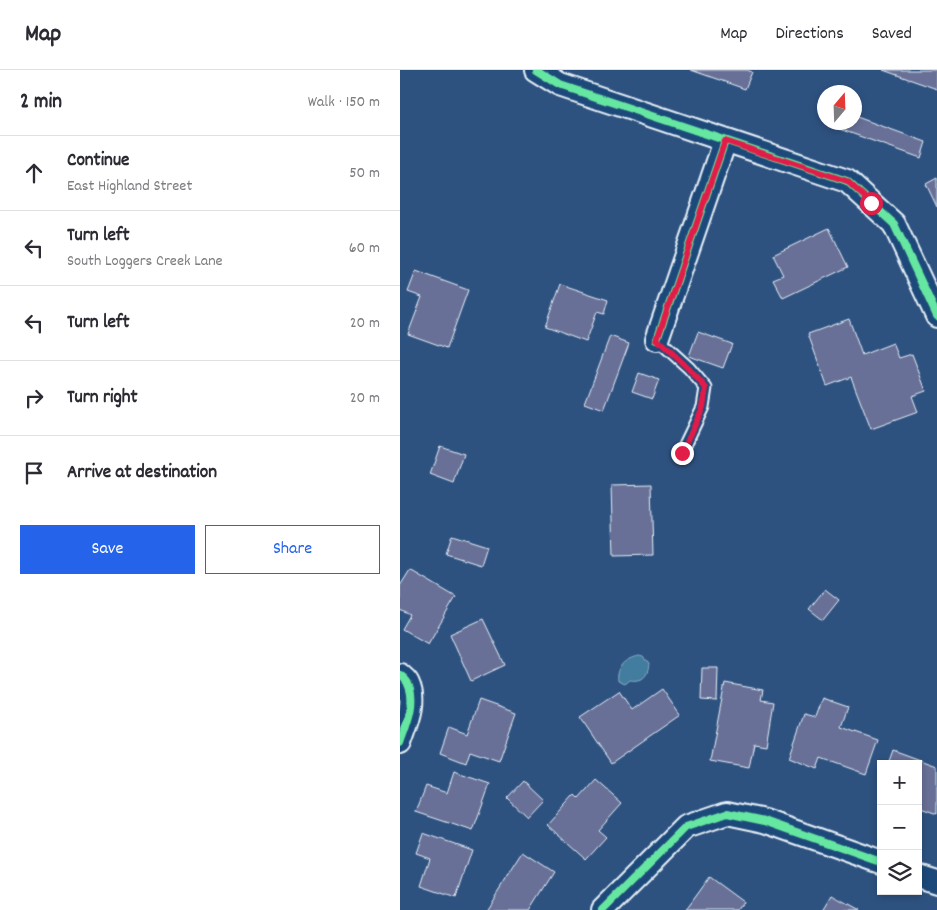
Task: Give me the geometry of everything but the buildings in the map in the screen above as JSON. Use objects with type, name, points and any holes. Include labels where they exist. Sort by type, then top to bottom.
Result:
[{"type":"street","points":[[536,70],[560,85],[847,181],[894,224],[937,316]]},
{"type":"street","points":[[657,339],[733,144]]},
{"type":"street","points":[[400,674],[408,683],[411,698],[410,714],[400,743]]},
{"type":"street","points":[[603,910],[686,827],[727,812],[765,821],[877,861]]},
{"type":"street","points":[[922,877],[937,882]]},
{"type":"lane","points":[[657,339],[706,388],[703,407],[682,453]]},
{"type":"water","points":[[639,656],[643,657],[649,664],[644,678],[630,680],[625,684],[618,681],[620,668],[623,664]]},
{"type":"cycle path","points":[[536,70],[560,85],[847,181],[894,224],[937,316]]},
{"type":"cycle path","points":[[657,339],[725,141]]},
{"type":"cycle path","points":[[400,675],[406,680],[411,699],[410,714],[400,743]]},
{"type":"cycle path","points":[[603,910],[686,827],[727,813],[765,821],[877,861]]},
{"type":"route","points":[[682,453],[703,407],[706,388],[657,339],[725,141],[847,181],[871,203]]}]
